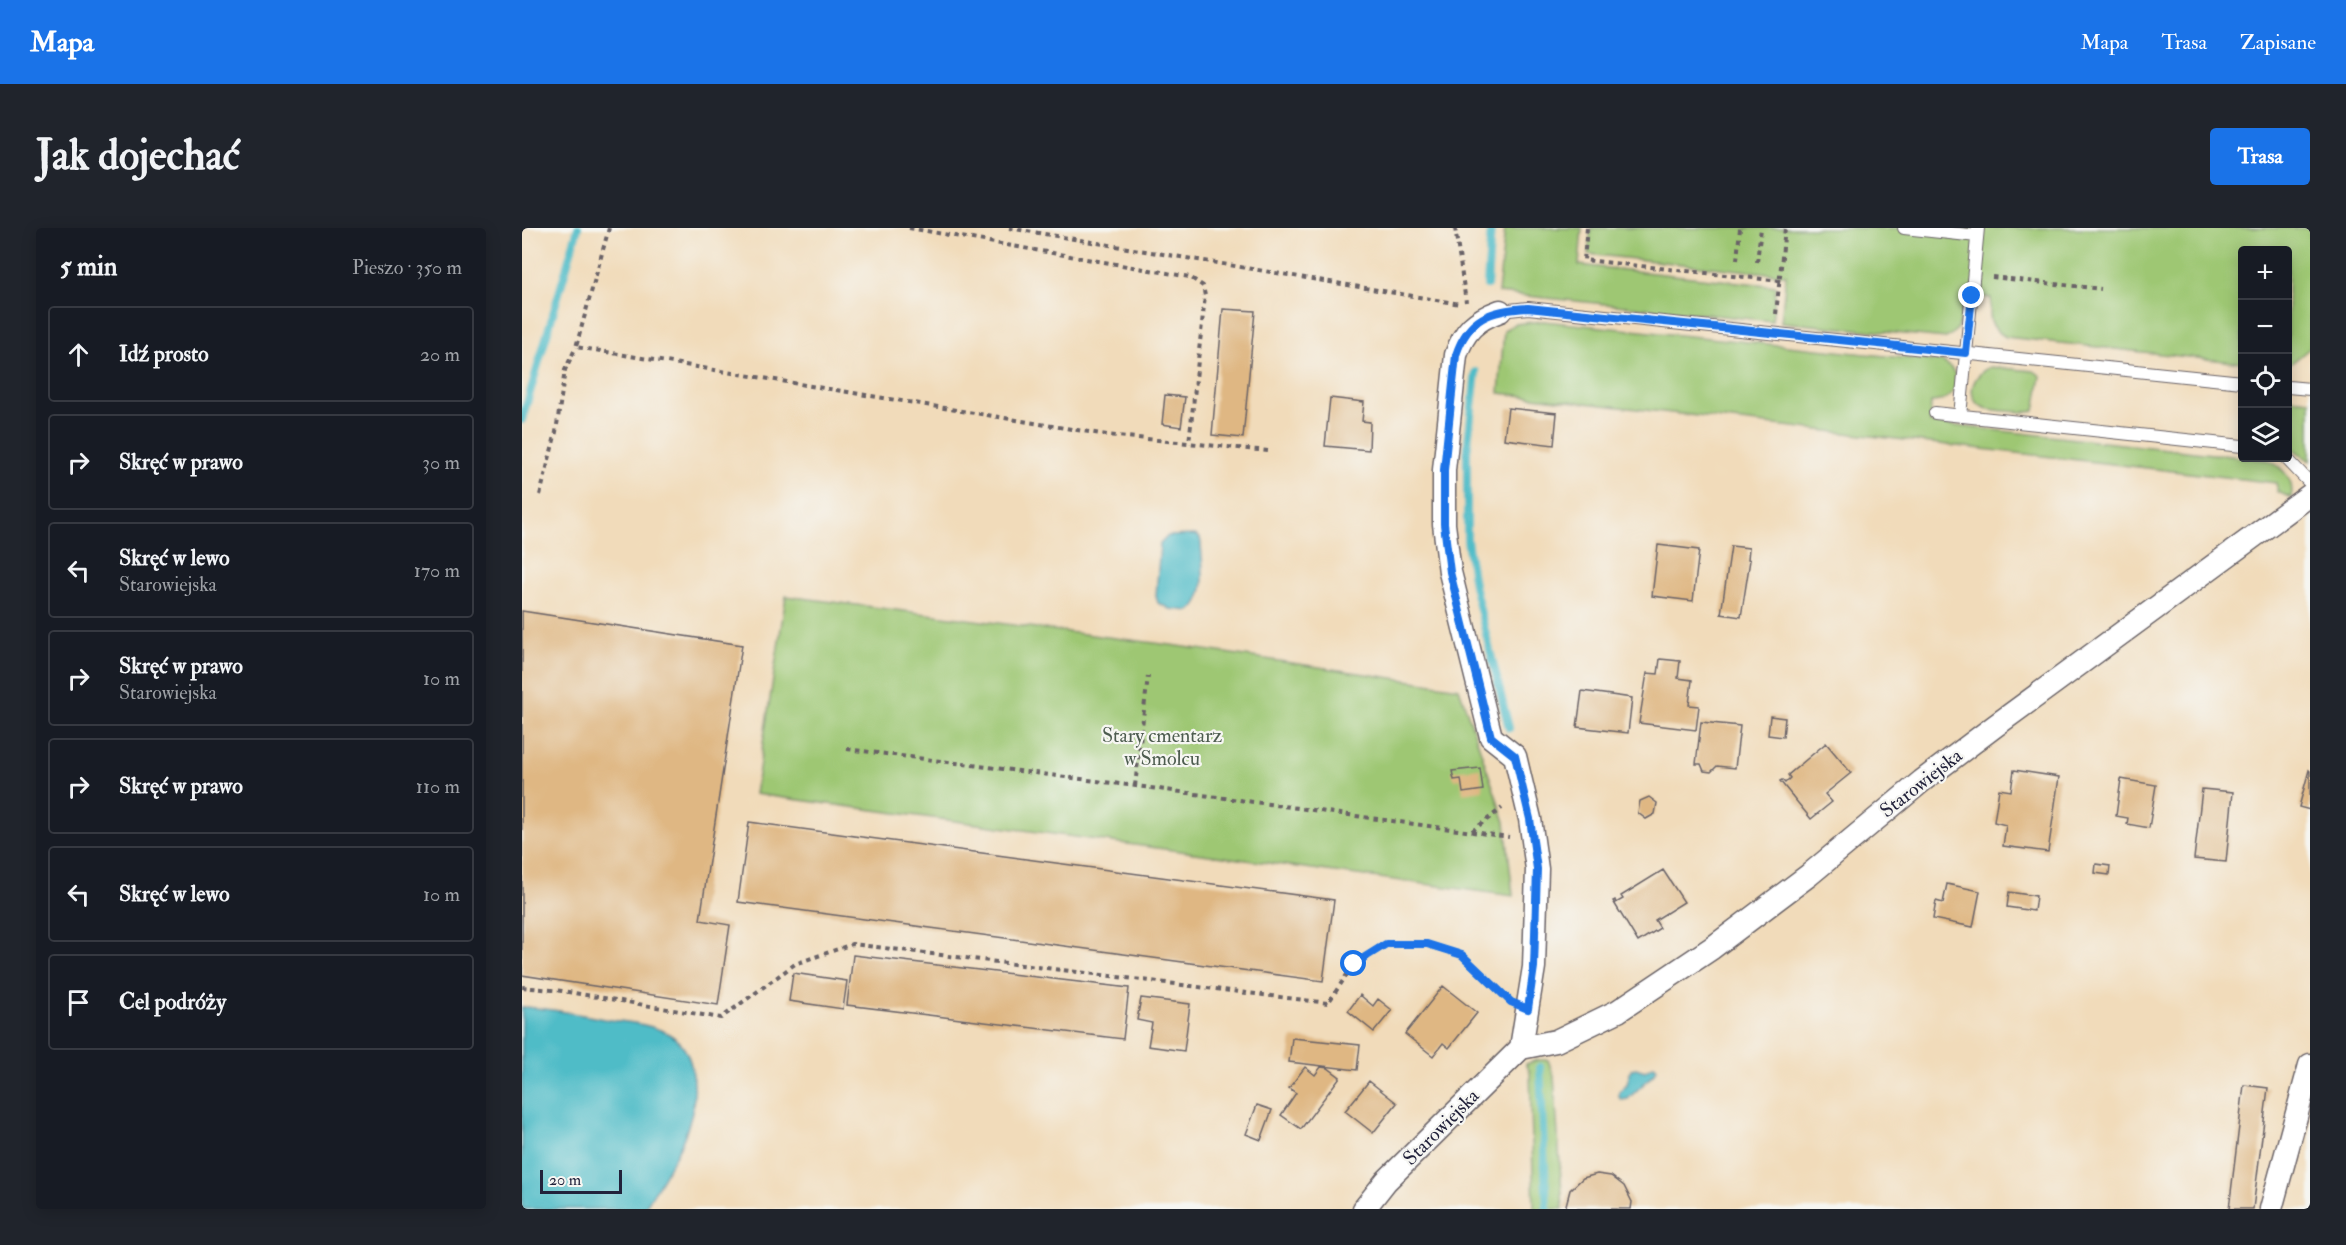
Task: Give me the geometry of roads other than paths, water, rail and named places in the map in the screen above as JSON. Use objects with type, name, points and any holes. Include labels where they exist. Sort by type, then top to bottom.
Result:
[{"type":"street","points":[[1500,311],[1470,326],[1461,339],[1456,355],[1444,470],[1444,524],[1450,572],[1491,737],[1515,756],[1533,841],[1537,869],[1534,967],[1521,1048]]},
{"type":"street","name":"Starowiejska","points":[[1364,1209],[1386,1181],[1521,1048],[1556,1041],[1618,1011],[1712,948],[1809,875],[1922,781],[2310,495]]},
{"type":"street","points":[[2271,1209],[2310,1065]]},
{"type":"lane","points":[[1904,228],[1978,232],[1960,416]]},
{"type":"lane","points":[[1500,311],[1528,308],[2238,382]]},
{"type":"lane","points":[[2292,387],[2310,389]]},
{"type":"lane","points":[[1935,413],[2238,446]]},
{"type":"lane","points":[[2290,462],[2310,483]]},
{"type":"water","points":[[1195,535],[1200,538],[1201,543],[1203,580],[1200,597],[1190,611],[1170,609],[1158,603],[1156,596],[1160,544],[1168,536]]},
{"type":"water","points":[[522,1007],[644,1025],[667,1033],[684,1048],[691,1063],[694,1088],[689,1125],[673,1160],[644,1209],[522,1209]]},
{"type":"water","points":[[1654,1065],[1657,1069],[1628,1099],[1622,1100],[1619,1097],[1619,1092],[1627,1084],[1631,1069],[1645,1071]]},
{"type":"waterway","points":[[522,420],[578,228]]},
{"type":"waterway","points":[[1487,285],[1491,228]]},
{"type":"waterway","points":[[1476,372],[1467,451],[1467,540],[1474,585],[1509,728]]},
{"type":"waterway","points":[[1540,1067],[1547,1209]]},
{"type":"park label","name":"Stary cmentarz w Smolcu","points":[[1162,746]]}]
